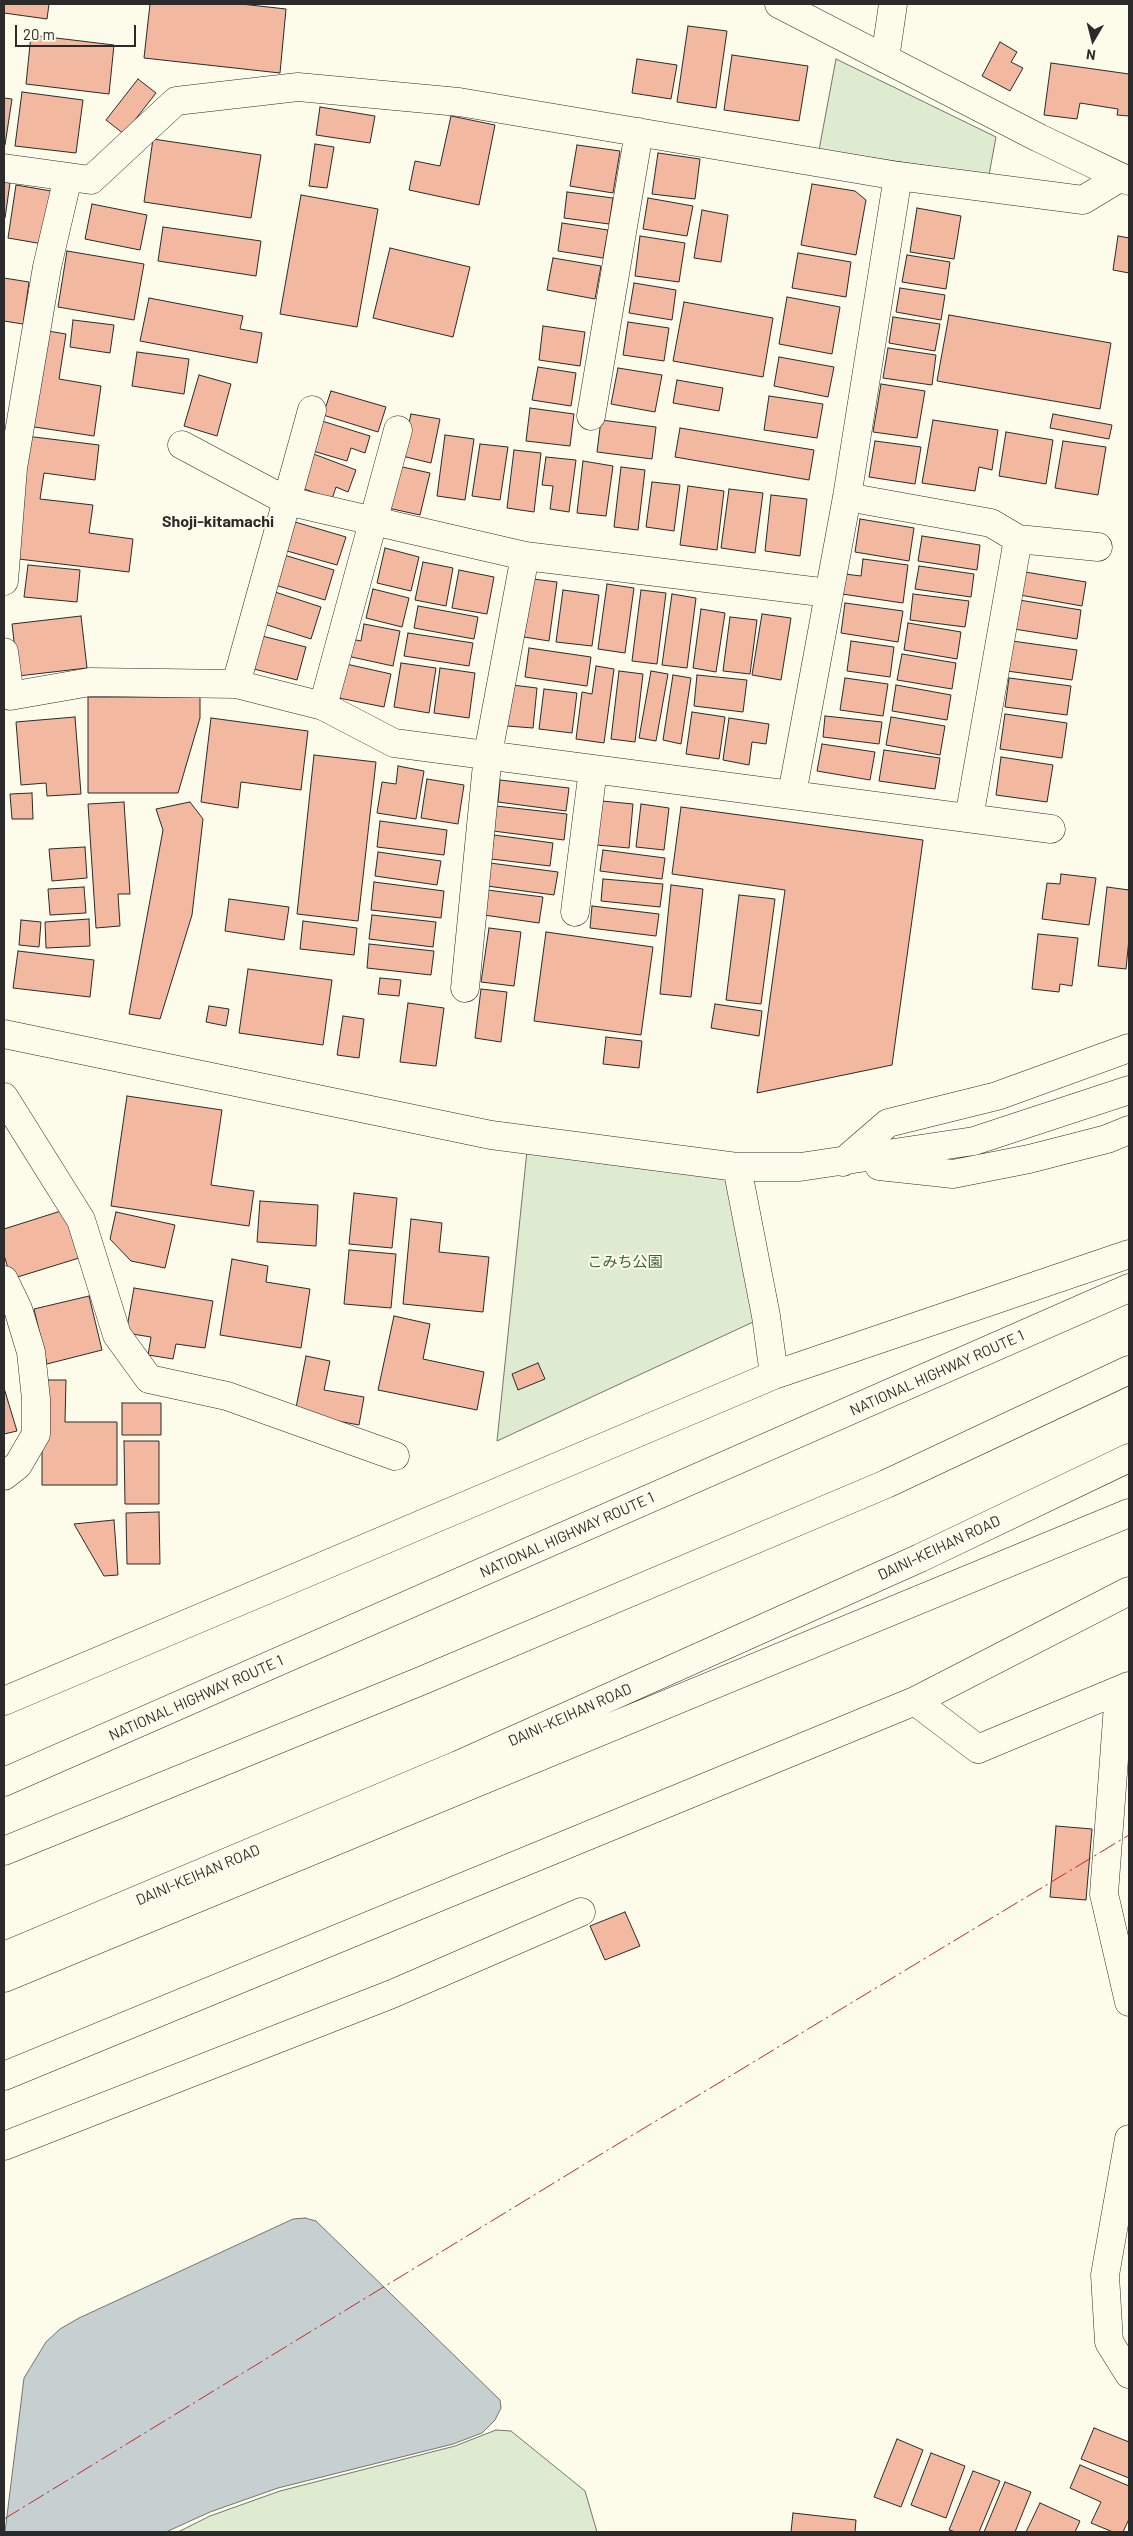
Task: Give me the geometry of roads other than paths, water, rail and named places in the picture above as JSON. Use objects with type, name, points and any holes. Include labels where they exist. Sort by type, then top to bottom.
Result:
[{"type":"main road","points":[[779,4],[1039,138],[1125,179]]},
{"type":"main road","points":[[885,59],[892,4]]},
{"type":"main road","points":[[4,168],[91,180],[176,101],[298,86],[459,102],[898,176],[1083,200],[1125,179]]},
{"type":"main road","points":[[591,416],[638,132]]},
{"type":"main road","points":[[792,794],[847,497],[898,176]]},
{"type":"main road","points":[[4,581],[13,468],[47,267],[68,177]]},
{"type":"main road","points":[[236,684],[312,410]]},
{"type":"main road","points":[[323,706],[398,430]]},
{"type":"main road","points":[[182,445],[287,501],[525,556],[829,593]]},
{"type":"main road","points":[[847,497],[991,524],[1018,539],[1098,547]]},
{"type":"main road","points":[[969,818],[1018,539]]},
{"type":"main road","points":[[464,988],[488,754],[525,556]]},
{"type":"main road","points":[[4,652],[10,696],[90,682],[236,684],[323,706],[394,743],[1051,829]]},
{"type":"main road","points":[[576,912],[593,769]]},
{"type":"main road","points":[[5,1041],[491,1135],[737,1167],[800,1167],[974,1141],[1129,1090]]},
{"type":"main road","points":[[843,1162],[888,1123],[997,1096],[1129,1048]]},
{"type":"main road","points":[[4,1097],[81,1220],[117,1336],[149,1379],[227,1396],[395,1456]]},
{"type":"main road","points":[[843,1162],[953,1174],[1028,1159],[1106,1139],[1129,1130]]},
{"type":"main road","points":[[737,1167],[766,1316],[774,1375]]},
{"type":"main road","points":[[4,1701],[774,1375],[1129,1254]]},
{"type":"main road","points":[[4,1280],[18,1309],[32,1352],[36,1434],[18,1465],[4,1476]]},
{"type":"main road","name":"NATIONAL HIGHWAY ROUTE 1","points":[[4,1782],[1129,1288]]},
{"type":"main road","points":[[4,1851],[412,1685],[886,1484],[1129,1370]]},
{"type":"main road","name":"DAINI-KEIHAN ROAD","points":[[4,1956],[468,1761],[911,1562],[1129,1458]]},
{"type":"main road","points":[[4,1978],[1129,1513]]},
{"type":"main road","points":[[4,2076],[915,1701],[1129,1591]]},
{"type":"main road","points":[[915,1701],[978,1749],[1124,1689],[1104,1894],[1129,2002]]},
{"type":"main road","points":[[4,2146],[392,1994],[581,1912]]},
{"type":"main road","points":[[1129,2139],[1106,2275],[1118,2319],[1109,2342],[1129,2374]]},
{"type":"district","name":"Shoji-kitamachi","points":[[218,522]]},
{"type":"park label","name":"こみち公園","points":[[625,1262]]}]
